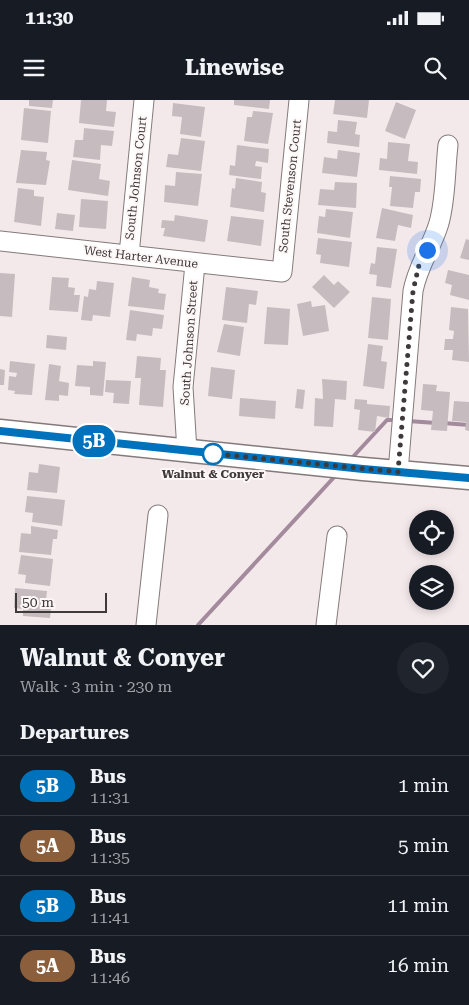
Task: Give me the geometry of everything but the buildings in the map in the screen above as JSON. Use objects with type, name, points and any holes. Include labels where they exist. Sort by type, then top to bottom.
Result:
[{"type":"main road","points":[[0,435],[469,478]]},
{"type":"street","name":"South Johnson Court","points":[[128,255],[144,100]]},
{"type":"street","name":"South Stevenson Court","points":[[282,272],[299,100]]},
{"type":"street","points":[[398,472],[413,291],[419,265],[434,235],[442,211],[448,145]]},
{"type":"street","name":"West Harter Avenue","points":[[0,241],[282,272]]},
{"type":"street","name":"South Johnson Street","points":[[188,451],[183,387],[196,264]]},
{"type":"street","points":[[146,625],[158,516]]},
{"type":"street","points":[[326,625],[337,536]]},
{"type":"waterway","points":[[350,460],[387,420],[396,420]]},
{"type":"waterway","points":[[408,421],[436,423]]},
{"type":"waterway","points":[[443,423],[469,425]]},
{"type":"waterway","points":[[198,625],[337,474]]},
{"type":"bus line","name":"5B","points":[[0,431],[363,469],[469,478]]},
{"type":"place","name":"Walnut & Conyer","points":[[213,454]]},
{"type":"route","points":[[213,454],[207,453],[398,472],[413,291],[419,265],[427,250]]}]
